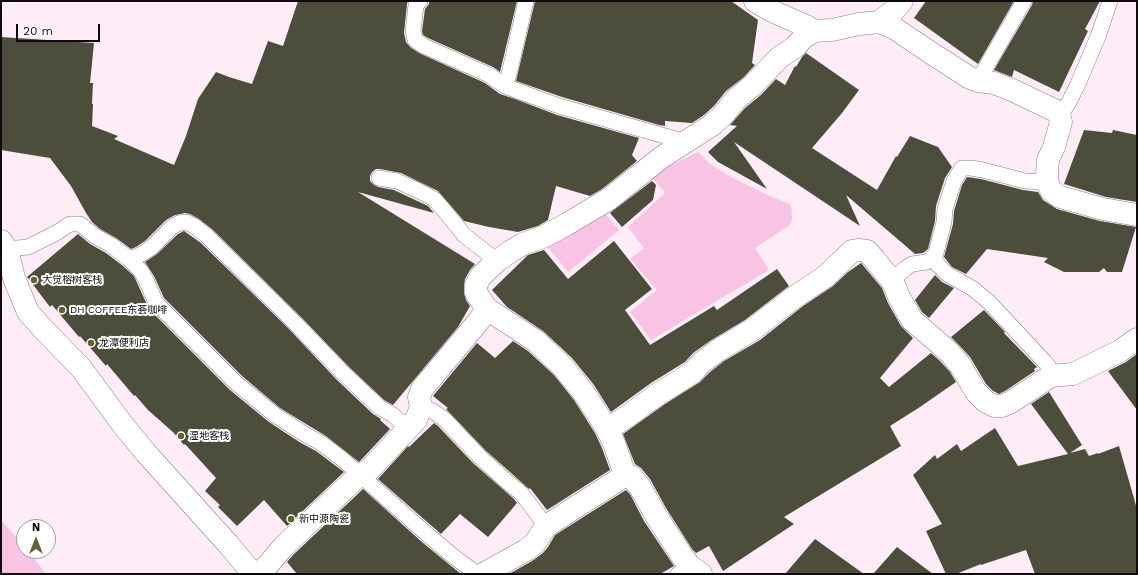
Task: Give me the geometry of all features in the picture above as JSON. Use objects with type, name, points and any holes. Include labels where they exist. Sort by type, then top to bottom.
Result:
[{"type":"street","points":[[755,1],[772,11],[814,31]]},
{"type":"street","points":[[879,22],[892,12],[902,1]]},
{"type":"street","points":[[624,474],[614,443],[606,427],[584,393],[563,367],[536,341],[487,309],[476,292],[476,285],[482,276],[511,251],[523,244],[543,237],[609,199],[662,157],[712,125],[723,115],[736,99],[752,86],[780,57],[814,31],[832,30],[859,24],[879,22],[894,28],[970,78],[978,81],[994,83],[1054,110],[1059,114],[1061,122],[1054,147],[1048,160],[1047,182],[1052,190],[1060,197],[1103,209],[1137,215]]},
{"type":"street","points":[[4,246],[14,278],[28,312],[81,368],[142,447],[253,574],[267,566],[284,546],[355,479],[370,469],[409,429],[416,420],[421,407],[419,397],[422,389],[478,322],[487,309]]},
{"type":"street","points":[[606,427],[617,423],[658,394],[693,372],[701,363],[718,351],[752,330],[796,296],[826,276],[852,251],[867,251],[876,260],[894,282],[899,297],[912,320],[949,352],[960,365],[976,392],[985,401],[994,406],[1002,406],[1011,402],[1052,376],[1073,374],[1120,351],[1137,339]]},
{"type":"street","points":[[483,574],[526,550],[535,543],[546,526],[615,482],[624,474]]},
{"type":"street","points":[[624,474],[631,476],[640,487],[690,571]]},
{"type":"lane","points":[[420,1],[416,5],[413,31],[415,40],[424,46],[489,75],[505,86],[559,106],[686,142]]},
{"type":"lane","points":[[505,86],[526,1]]},
{"type":"lane","points":[[978,81],[1024,1]]},
{"type":"lane","points":[[1059,114],[1070,102],[1099,34],[1110,1]]},
{"type":"lane","points":[[894,282],[899,274],[906,268],[912,264],[927,262],[936,253],[944,222],[945,209],[954,181],[962,168],[983,170],[1024,181],[1047,182]]},
{"type":"lane","points":[[379,178],[397,181],[434,199],[464,235],[497,262]]},
{"type":"lane","points":[[129,259],[151,248],[172,227],[179,223],[186,222],[194,226],[207,236],[343,373],[379,407],[393,415],[409,429]]},
{"type":"lane","points":[[4,246],[28,247],[70,224],[80,224],[95,236],[112,245],[141,271],[156,303],[236,383],[275,415],[321,443],[361,475],[424,532],[477,574]]},
{"type":"lane","points":[[933,257],[947,274],[972,288],[989,302],[1048,366],[1052,376]]},
{"type":"lane","points":[[421,407],[433,411],[444,419],[479,456],[521,493],[546,526]]},
{"type":"shaded area","points":[[698,152],[710,164],[731,177],[791,205],[791,224],[755,248],[769,270],[651,340],[630,312],[657,290],[630,259],[644,248],[628,227],[665,193],[650,175]]},
{"type":"shaded area","points":[[602,209],[619,230],[568,272],[544,243]]},
{"type":"shaded area","points":[[1,520],[16,537],[16,559],[34,559],[46,574],[1,574]]},
{"type":"building","points":[[298,1],[408,1],[404,33],[406,42],[410,47],[419,53],[485,83],[500,94],[557,115],[639,138],[632,155],[637,161],[602,189],[590,196],[556,186],[548,220],[538,226],[518,232],[464,221],[438,191],[401,173],[380,169],[376,169],[372,172],[370,181],[374,185],[394,190],[428,206],[434,213],[358,192],[475,264],[465,279],[464,285],[466,300],[470,306],[458,327],[393,405],[384,400],[349,367],[213,230],[199,219],[185,213],[175,215],[166,220],[145,241],[131,249],[100,229],[92,222],[71,186],[50,158],[1,150],[1,37],[94,43],[90,83],[93,83],[92,126],[118,136],[114,139],[174,165],[186,136],[198,99],[216,72],[252,84],[268,41],[283,46]]},
{"type":"building","points":[[429,1],[517,1],[500,72],[493,67],[423,35],[422,31],[425,9],[429,4]]},
{"type":"building","points":[[535,1],[731,1],[758,20],[752,63],[755,65],[744,77],[726,91],[714,106],[692,123],[665,121],[665,126],[659,125],[562,97],[516,81]]},
{"type":"building","points":[[926,1],[1014,1],[978,64],[914,18]]},
{"type":"building","points":[[1033,1],[1100,1],[1085,29],[1088,31],[1059,92],[1014,70],[1012,77],[994,70]]},
{"type":"building","points":[[806,53],[859,90],[842,113],[812,148],[877,190],[896,156],[897,157],[910,136],[938,147],[952,167],[945,178],[936,206],[935,221],[928,249],[923,253],[915,254],[846,195],[860,226],[734,142],[767,189],[718,162],[708,152],[737,126],[730,125],[745,108],[761,95],[776,79],[785,85],[795,66],[796,67]]},
{"type":"building","points":[[1084,130],[1112,133],[1113,130],[1137,135],[1137,202],[1106,197],[1064,184]]},
{"type":"building","points":[[967,177],[1038,192],[1043,200],[1057,209],[1100,221],[1136,227],[1122,272],[1107,272],[1104,268],[1099,272],[1064,272],[1044,262],[1048,258],[987,249],[966,274],[952,267],[944,257],[953,224],[954,211],[962,185]]},
{"type":"building","points":[[652,181],[656,185],[653,200],[622,227],[610,213]]},
{"type":"building","points":[[184,231],[201,243],[289,329],[337,380],[373,414],[381,419],[380,420],[390,429],[359,462],[326,436],[280,408],[242,376],[164,298],[154,276],[145,262],[157,254],[178,234]]},
{"type":"building","points":[[78,234],[90,244],[106,253],[134,276],[149,309],[230,390],[269,422],[316,451],[344,472],[287,526],[264,500],[237,526],[218,507],[220,505],[205,491],[216,478],[174,433],[148,410],[135,395],[134,396],[107,364],[106,366],[80,336],[79,337],[52,305],[50,307],[27,277]]},
{"type":"building","points":[[614,241],[652,289],[625,310],[650,345],[714,306],[717,310],[777,269],[789,286],[745,320],[710,341],[693,353],[685,362],[651,383],[611,412],[594,385],[572,358],[543,331],[507,307],[492,290],[528,255],[544,250],[568,279]]},
{"type":"building","points":[[861,263],[882,288],[888,303],[901,326],[913,338],[880,378],[889,387],[931,353],[950,372],[956,382],[890,426],[901,446],[784,517],[794,524],[723,571],[709,546],[696,553],[692,549],[666,508],[650,479],[641,468],[635,464],[623,434],[665,404],[700,382],[724,361],[760,340],[803,306],[833,286],[848,272]]},
{"type":"building","points":[[935,275],[942,282],[954,288],[929,318],[922,312],[915,300]]},
{"type":"building","points":[[984,310],[1037,367],[1034,369],[1035,371],[999,394],[993,391],[986,384],[970,357],[951,337]]},
{"type":"building","points":[[513,341],[528,351],[554,375],[574,400],[595,433],[610,470],[547,510],[530,488],[529,489],[485,450],[446,409],[448,408],[433,396],[477,343],[495,358]]},
{"type":"building","points":[[1137,354],[1137,410],[1108,371],[1126,362]]},
{"type":"building","points":[[1049,392],[1082,445],[1070,453],[1085,449],[1089,456],[1119,446],[1137,509],[1137,574],[1035,574],[1026,550],[981,564],[956,574],[946,574],[926,531],[942,524],[913,475],[935,455],[937,459],[957,444],[961,451],[995,428],[1018,466],[1068,454],[1031,404]]},
{"type":"building","points":[[434,423],[473,463],[517,503],[488,537],[460,514],[441,534],[378,479],[408,446],[409,447]]},
{"type":"building","points":[[363,489],[423,543],[461,574],[297,574],[287,562]]},
{"type":"building","points":[[626,490],[630,494],[644,521],[674,566],[660,574],[509,574],[543,553],[555,535]]},
{"type":"building","points":[[815,539],[864,574],[785,574]]},
{"type":"building","points":[[897,547],[933,574],[873,574]]},
{"type":"place","name":"大觉榕树客栈","points":[[34,280]]},
{"type":"place","name":"DH COFFEE东荟咖啡","points":[[62,310]]},
{"type":"place","name":"龙潭便利店","points":[[91,343]]},
{"type":"place","name":"湿地客栈","points":[[181,436]]},
{"type":"place","name":"新中源陶瓷","points":[[291,519]]}]
